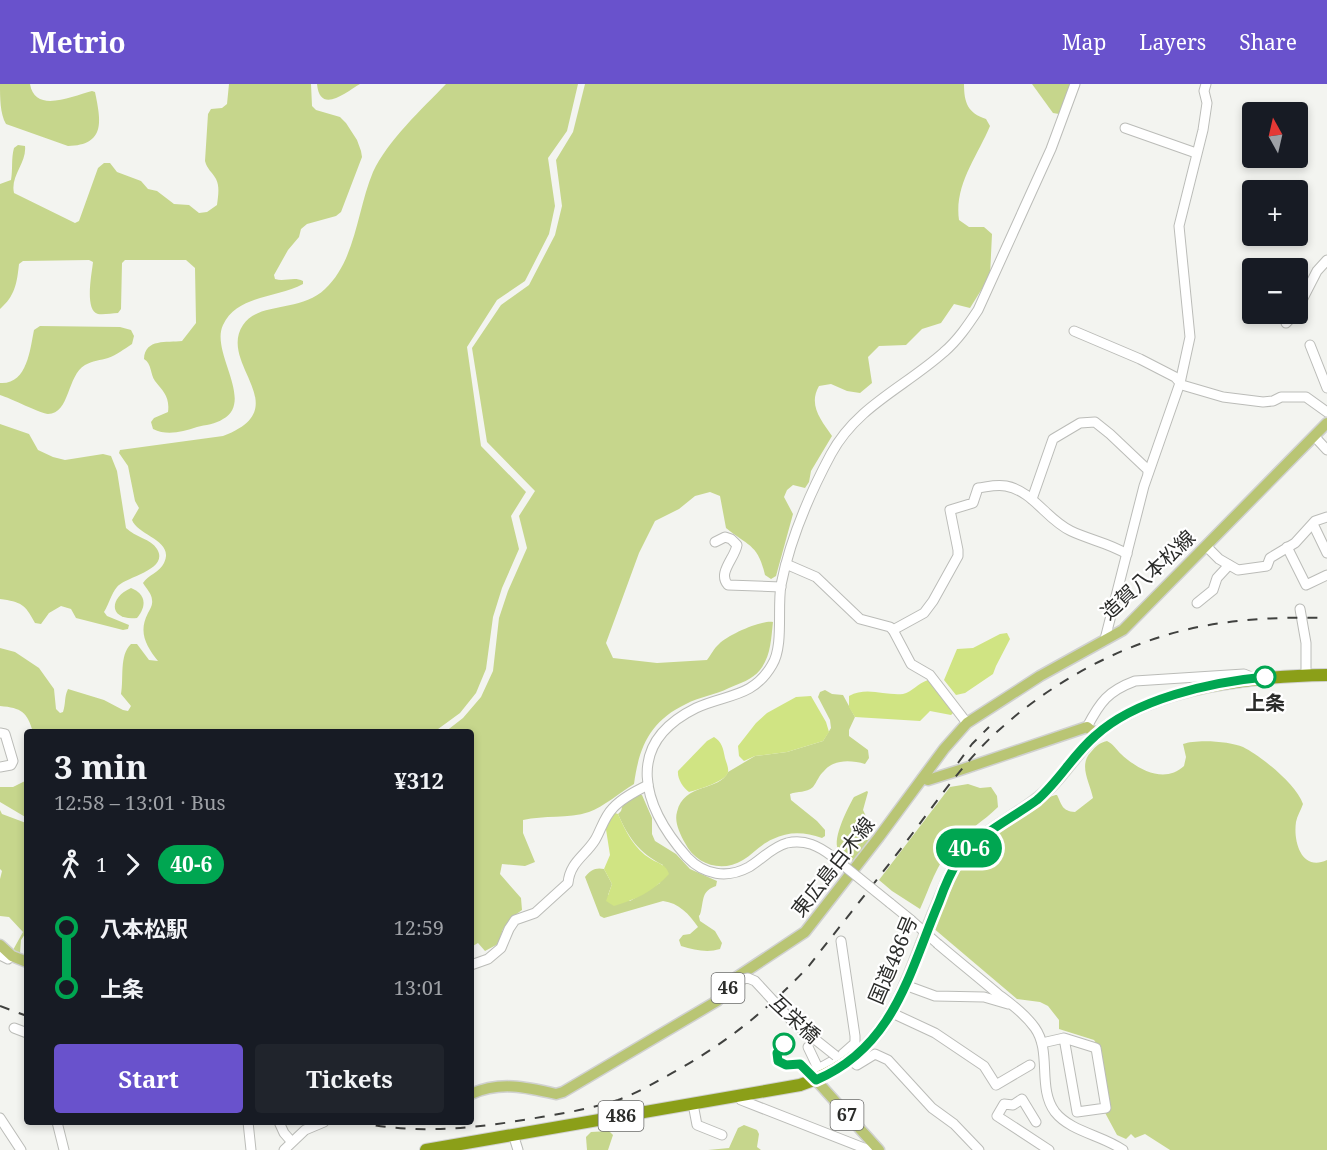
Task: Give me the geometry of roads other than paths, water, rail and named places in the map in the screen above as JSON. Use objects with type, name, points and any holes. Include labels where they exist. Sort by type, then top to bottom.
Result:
[{"type":"highway","name":"国道486号","points":[[426,1150],[800,1085],[812,1075],[829,1074],[842,1058],[868,1045],[887,1022],[958,860],[976,841],[1020,813],[1044,794],[1092,731],[1157,701],[1190,691],[1254,678],[1327,675]]},
{"type":"main road","name":"造賀八本松線","points":[[923,778],[967,723],[1012,692],[1123,630],[1327,423]]},
{"type":"main road","points":[[923,778],[928,780],[1092,731]]},
{"type":"main road","name":"東広島白木線","points":[[474,1093],[489,1086],[502,1085],[556,1094],[563,1092],[725,995],[737,977],[785,947],[805,932],[816,920],[923,778]]},
{"type":"main road","points":[[0,945],[12,956],[24,961]]},
{"type":"main road","name":"67","points":[[812,1075],[879,1150]]},
{"type":"street","points":[[1075,84],[1051,149],[978,310],[962,333],[945,351],[866,410],[842,436],[831,454],[791,543],[781,587],[777,650],[774,662],[760,682],[749,690],[698,707],[664,730],[655,741],[649,755],[647,770],[652,801],[666,827],[688,858],[705,871],[722,874],[735,872],[749,867],[786,843],[809,843],[823,849],[1028,1019],[1037,1030],[1042,1043],[1046,1090],[1055,1112],[1069,1124],[1110,1147],[1123,1150]]},
{"type":"street","points":[[1105,639],[1148,473],[1180,383],[1190,337],[1179,226],[1203,129],[1206,84]]},
{"type":"street","points":[[1125,128],[1197,153]]},
{"type":"street","points":[[1308,289],[1317,271],[1327,260]]},
{"type":"street","points":[[1074,331],[1140,359],[1175,377],[1180,383],[1223,397],[1263,402],[1281,397],[1306,397],[1327,412]]},
{"type":"street","points":[[1310,345],[1327,388]]},
{"type":"street","points":[[1032,499],[1053,439],[1080,423],[1095,422],[1148,470],[1148,473]]},
{"type":"street","points":[[1314,436],[1327,450]]},
{"type":"street","points":[[893,630],[924,613],[933,601],[958,556],[950,510],[973,503],[978,488],[1008,486],[1032,499],[1064,527],[1112,545],[1127,554]]},
{"type":"street","points":[[1206,546],[1219,559],[1238,570],[1267,566],[1269,558],[1295,543],[1313,524],[1327,517]]},
{"type":"street","points":[[1313,524],[1327,553]]},
{"type":"street","points":[[715,542],[725,537],[731,539],[736,545],[735,553],[723,574],[728,585],[781,587]]},
{"type":"street","points":[[1287,548],[1306,585],[1327,575]]},
{"type":"street","points":[[786,564],[816,577],[860,619],[885,625],[893,630],[911,664],[930,675],[967,723]]},
{"type":"street","points":[[1197,603],[1213,590],[1217,578],[1229,565]]},
{"type":"street","points":[[1300,609],[1306,643],[1306,675]]},
{"type":"street","points":[[1092,731],[1099,705],[1122,686],[1135,681],[1244,674],[1254,678]]},
{"type":"street","points":[[0,733],[5,734],[13,761],[11,765],[0,767]]},
{"type":"street","points":[[474,964],[488,959],[501,948],[515,920],[535,913],[568,883],[569,872],[576,861],[593,844],[609,812],[615,805],[648,784]]},
{"type":"street","points":[[808,1047],[820,1068],[842,1058],[855,1043],[841,941]]},
{"type":"street","points":[[0,955],[8,959],[12,956]]},
{"type":"street","name":"互栄橋","points":[[725,995],[743,979],[748,978],[755,981],[792,1021],[842,1058]]},
{"type":"street","points":[[905,985],[935,996],[984,997],[1012,1005]]},
{"type":"street","points":[[892,1013],[935,1033],[984,1066],[996,1084],[1030,1065]]},
{"type":"street","points":[[14,1028],[24,1033]]},
{"type":"street","points":[[1042,1043],[1064,1038],[1096,1048],[1106,1108],[1077,1112],[1064,1038]]},
{"type":"street","points":[[842,1058],[858,1065],[875,1054],[888,1060],[932,1108],[954,1124],[979,1150]]},
{"type":"street","points":[[738,1096],[741,1100],[869,1150]]},
{"type":"street","points":[[1036,1122],[1022,1100],[1013,1104],[1004,1104],[997,1116],[1048,1150]]},
{"type":"street","points":[[693,1104],[697,1125],[722,1136]]},
{"type":"street","points":[[0,1118],[21,1150]]},
{"type":"street","points":[[58,1125],[64,1150]]},
{"type":"street","points":[[248,1125],[251,1150]]},
{"type":"street","points":[[280,1125],[291,1142]]},
{"type":"street","points":[[284,1150],[304,1130],[316,1125]]},
{"type":"street","points":[[513,1134],[519,1150]]},
{"type":"street","points":[[839,1150],[844,1141]]},
{"type":"railway","points":[[375,1125],[414,1129],[492,1125],[592,1107],[618,1100],[647,1087],[722,1042],[758,1015],[792,984],[808,967],[974,755],[999,730],[1048,692],[1075,675],[1131,647],[1191,628],[1248,620],[1327,618]]},
{"type":"railway","points":[[958,763],[989,727]]},
{"type":"railway","points":[[0,1006],[24,1015]]},
{"type":"place","name":"上条","points":[[1265,677]]}]
